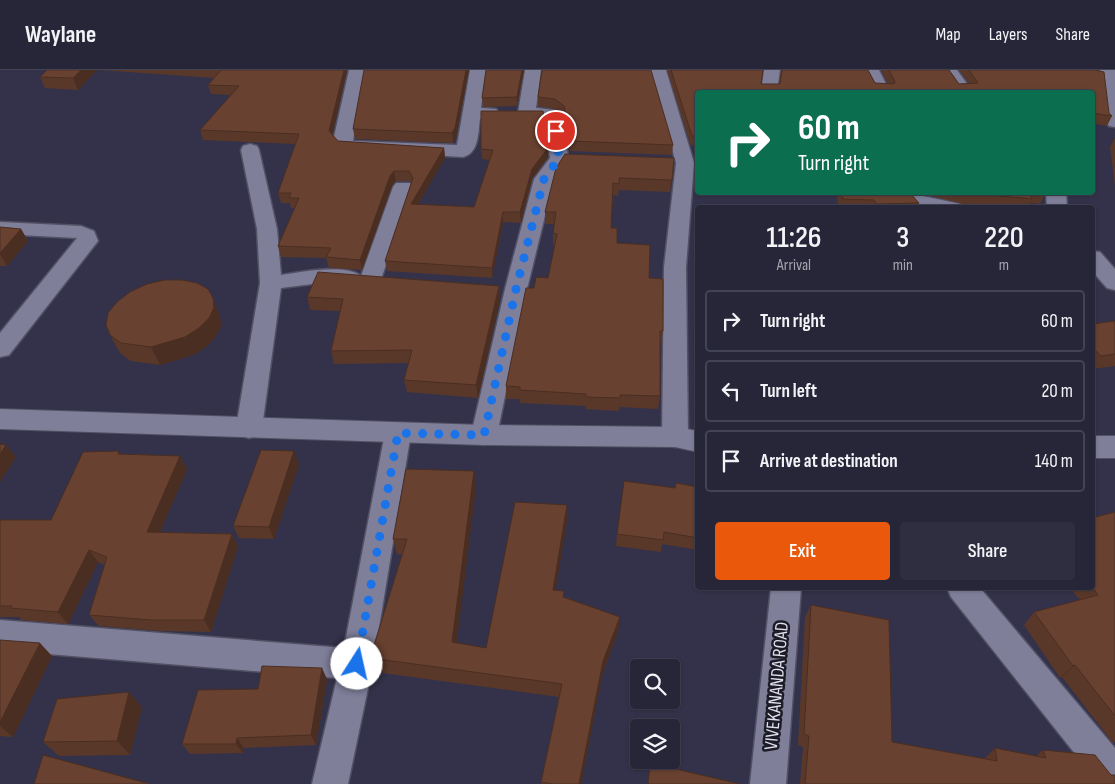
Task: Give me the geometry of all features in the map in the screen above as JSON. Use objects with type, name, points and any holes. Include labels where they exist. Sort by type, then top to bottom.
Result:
[{"type":"street","points":[[357,70],[342,141],[348,146],[463,151],[466,148],[478,70]]},
{"type":"street","points":[[527,113],[533,70]]},
{"type":"street","points":[[0,419],[398,433],[686,439],[675,267],[675,162],[658,70]]},
{"type":"street","points":[[769,90],[772,70]]},
{"type":"street","points":[[871,70],[881,90]]},
{"type":"street","points":[[949,70],[964,90]]},
{"type":"street","points":[[1091,73],[1109,73],[1115,122]]},
{"type":"street","points":[[472,114],[549,114],[554,117],[568,159],[544,179],[506,289],[484,435]]},
{"type":"street","points":[[250,150],[266,229],[271,284],[250,428]]},
{"type":"street","points":[[271,284],[320,276],[381,281],[404,187]]},
{"type":"street","points":[[911,195],[916,201],[938,205]]},
{"type":"street","points":[[0,228],[81,232],[87,236],[87,241],[0,349]]},
{"type":"street","points":[[1095,260],[1115,283]]},
{"type":"street","points":[[330,784],[357,664],[398,433]]},
{"type":"street","name":"VIVEKANANDA ROAD","points":[[768,784],[786,590]]},
{"type":"street","points":[[964,590],[1115,776]]},
{"type":"street","points":[[0,635],[357,664]]},
{"type":"building","points":[[47,70],[81,70],[73,78],[40,77]]},
{"type":"building","points":[[221,70],[344,70],[329,131],[338,141],[444,148],[411,204],[474,207],[493,150],[481,149],[481,111],[543,111],[548,148],[532,169],[520,212],[503,212],[492,268],[385,261],[413,178],[409,171],[394,171],[390,176],[360,260],[326,257],[331,248],[278,246],[299,198],[289,198],[291,193],[278,193],[299,134],[200,130],[239,86],[208,85]]},
{"type":"building","points":[[364,70],[466,70],[455,128],[452,133],[353,129]]},
{"type":"building","points":[[486,70],[522,70],[517,97],[482,98]]},
{"type":"building","points":[[542,70],[651,70],[673,145],[570,141],[564,106],[555,99],[538,97]]},
{"type":"building","points":[[671,70],[763,70],[761,84],[780,84],[782,70],[868,70],[875,83],[894,84],[895,82],[889,70],[949,70],[959,84],[978,83],[969,70],[1095,70],[1104,72],[1109,113],[1112,116],[1095,113],[1095,90],[695,90],[695,136],[692,136]]},
{"type":"building","points":[[565,154],[674,158],[672,180],[619,178],[619,184],[613,183],[611,228],[617,228],[617,243],[650,245],[649,278],[663,279],[663,331],[660,331],[660,396],[620,395],[620,398],[586,397],[586,394],[520,390],[520,387],[506,386],[526,288],[534,288],[536,277],[548,278],[557,234],[553,233],[556,212],[545,212],[556,168]]},
{"type":"building","points":[[842,195],[912,195],[919,203],[876,204],[874,200],[843,199]]},
{"type":"building","points":[[989,195],[1031,195],[1032,199]]},
{"type":"building","points":[[0,227],[21,229],[0,253]]},
{"type":"building","points":[[318,272],[499,286],[476,385],[404,380],[412,350],[331,351],[343,299],[307,297]]},
{"type":"building","points":[[165,280],[182,280],[197,283],[208,289],[213,298],[214,308],[209,318],[199,328],[185,337],[151,347],[121,343],[110,335],[106,325],[108,313],[117,302],[130,292],[147,284]]},
{"type":"building","points":[[1115,321],[1115,354],[1101,356],[1095,350],[1095,324]]},
{"type":"building","points":[[0,444],[6,445],[0,454]]},
{"type":"building","points":[[261,450],[294,451],[269,527],[233,526]]},
{"type":"building","points":[[119,451],[118,454],[180,456],[147,532],[232,534],[204,620],[151,620],[89,615],[107,557],[89,550],[58,612],[0,606],[0,520],[51,520],[83,452]]},
{"type":"building","points":[[406,469],[474,471],[452,642],[486,648],[515,502],[567,505],[553,590],[564,591],[563,597],[620,617],[603,661],[579,784],[541,782],[562,684],[370,658],[407,539],[393,539]]},
{"type":"building","points":[[624,481],[675,488],[676,483],[695,486],[695,537],[664,532],[663,540],[617,534]]},
{"type":"building","points":[[1115,512],[1115,716],[1075,665],[1073,666],[1034,612],[1098,595],[1094,590],[1095,517]]},
{"type":"building","points":[[811,605],[889,620],[892,742],[997,761],[995,748],[1046,758],[1043,750],[1095,755],[1111,775],[1115,775],[1115,784],[805,784],[809,736],[804,734]]},
{"type":"building","points":[[0,640],[40,643],[0,722]]},
{"type":"building","points":[[262,666],[322,668],[311,735],[237,738],[236,744],[182,744],[198,690],[258,689]]},
{"type":"building","points":[[129,692],[117,741],[43,742],[57,699]]},
{"type":"building","points":[[43,755],[150,784],[34,784]]},
{"type":"building","points":[[649,769],[676,769],[740,784],[648,784]]},
{"type":"route","points":[[357,664],[398,433],[484,435],[516,289],[544,179],[559,158],[556,131]]}]
